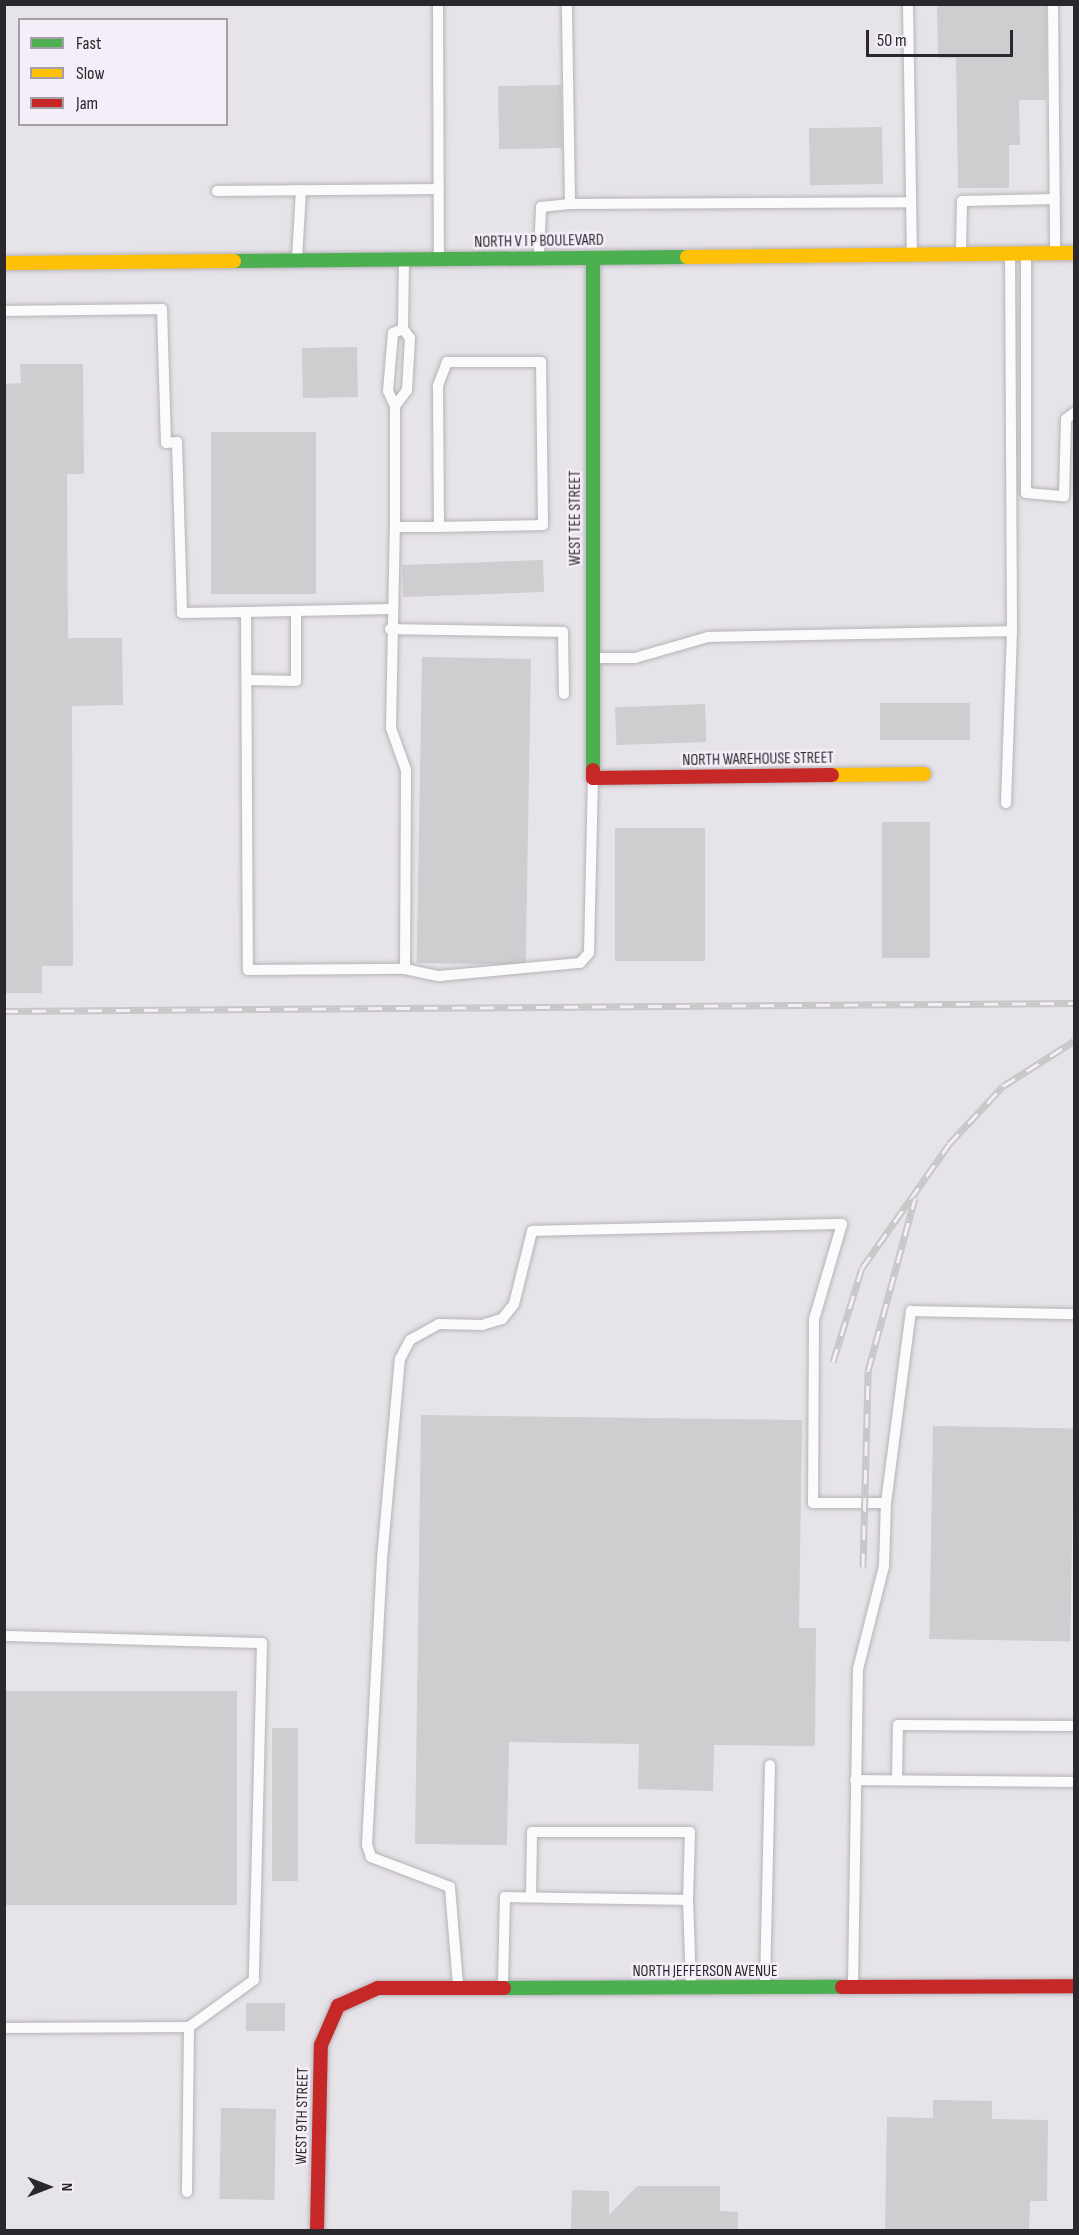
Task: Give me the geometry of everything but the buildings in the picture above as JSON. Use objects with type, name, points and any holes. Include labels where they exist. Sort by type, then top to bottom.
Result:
[{"type":"street","name":"NORTH V I P BOULEVARD","points":[[4,263],[1074,253]]},
{"type":"street","name":"WEST TEE STREET","points":[[593,258],[593,778]]},
{"type":"street","name":"NORTH WAREHOUSE STREET","points":[[593,778],[924,774]]},
{"type":"street","name":"NORTH JEFFERSON AVENUE","points":[[339,2006],[378,1988],[1074,1986]]},
{"type":"street","name":"WEST 9TH STREET","points":[[317,2230],[321,2045],[339,2006]]},
{"type":"lane","points":[[438,4],[439,259]]},
{"type":"lane","points":[[567,4],[570,204]]},
{"type":"lane","points":[[908,4],[912,254]]},
{"type":"lane","points":[[1053,4],[1055,253]]},
{"type":"lane","points":[[217,191],[439,189]]},
{"type":"lane","points":[[297,261],[300,190]]},
{"type":"lane","points":[[962,254],[962,201],[1055,199]]},
{"type":"lane","points":[[538,259],[541,207],[570,204],[911,202]]},
{"type":"lane","points":[[1006,802],[1012,631],[1010,253]]},
{"type":"lane","points":[[1026,253],[1026,493],[1064,496],[1066,418],[1074,413]]},
{"type":"lane","points":[[395,406],[407,390],[410,338],[403,329],[404,259]]},
{"type":"lane","points":[[4,311],[162,309],[166,443],[177,442],[182,613],[390,609]]},
{"type":"lane","points":[[403,329],[393,333],[388,391],[395,406],[395,527],[390,609],[391,728],[406,770],[405,969]]},
{"type":"lane","points":[[395,527],[440,527],[543,525],[541,362],[447,362],[438,386],[440,527]]},
{"type":"lane","points":[[248,680],[296,681],[296,610]]},
{"type":"lane","points":[[246,612],[248,970],[405,969],[439,976],[580,963],[590,953],[593,778]]},
{"type":"lane","points":[[390,629],[563,632],[564,694]]},
{"type":"lane","points":[[593,658],[635,658],[708,637],[1012,631]]},
{"type":"lane","points":[[458,1988],[450,1887],[371,1857],[367,1845],[382,1559],[400,1359],[410,1340],[439,1323],[482,1325],[502,1319],[514,1304],[532,1231],[842,1224],[814,1319],[813,1503],[886,1503]]},
{"type":"lane","points":[[853,1988],[858,1670],[864,1630],[878,1604],[886,1503],[911,1311],[1074,1314]]},
{"type":"lane","points":[[4,1636],[262,1643],[254,1980],[189,2027],[4,2028]]},
{"type":"lane","points":[[897,1780],[898,1725],[1074,1726]]},
{"type":"lane","points":[[765,1988],[770,1764]]},
{"type":"lane","points":[[855,1780],[1074,1782]]},
{"type":"lane","points":[[531,1897],[532,1832],[690,1832],[688,1900],[691,1988]]},
{"type":"lane","points":[[503,1988],[505,1897],[688,1900]]},
{"type":"lane","points":[[187,2192],[189,2027]]},
{"type":"railway","points":[[4,1011],[1074,1003]]},
{"type":"railway","points":[[833,1362],[862,1268],[949,1144],[1003,1086],[1074,1041]]},
{"type":"railway","points":[[863,1567],[868,1371],[915,1198]]},
{"type":"traffic: fast","points":[[234,261],[687,257]]},
{"type":"traffic: fast","points":[[593,258],[593,770]]},
{"type":"traffic: fast","points":[[504,1988],[842,1987]]},
{"type":"traffic: slow","points":[[687,257],[1074,253]]},
{"type":"traffic: slow","points":[[4,263],[234,261]]},
{"type":"traffic: slow","points":[[832,775],[924,774]]},
{"type":"traffic: jam","points":[[593,770],[593,778],[832,775]]},
{"type":"traffic: jam","points":[[842,1987],[1074,1986]]},
{"type":"traffic: jam","points":[[317,2230],[321,2045],[338,2006],[378,1988],[504,1988]]}]
